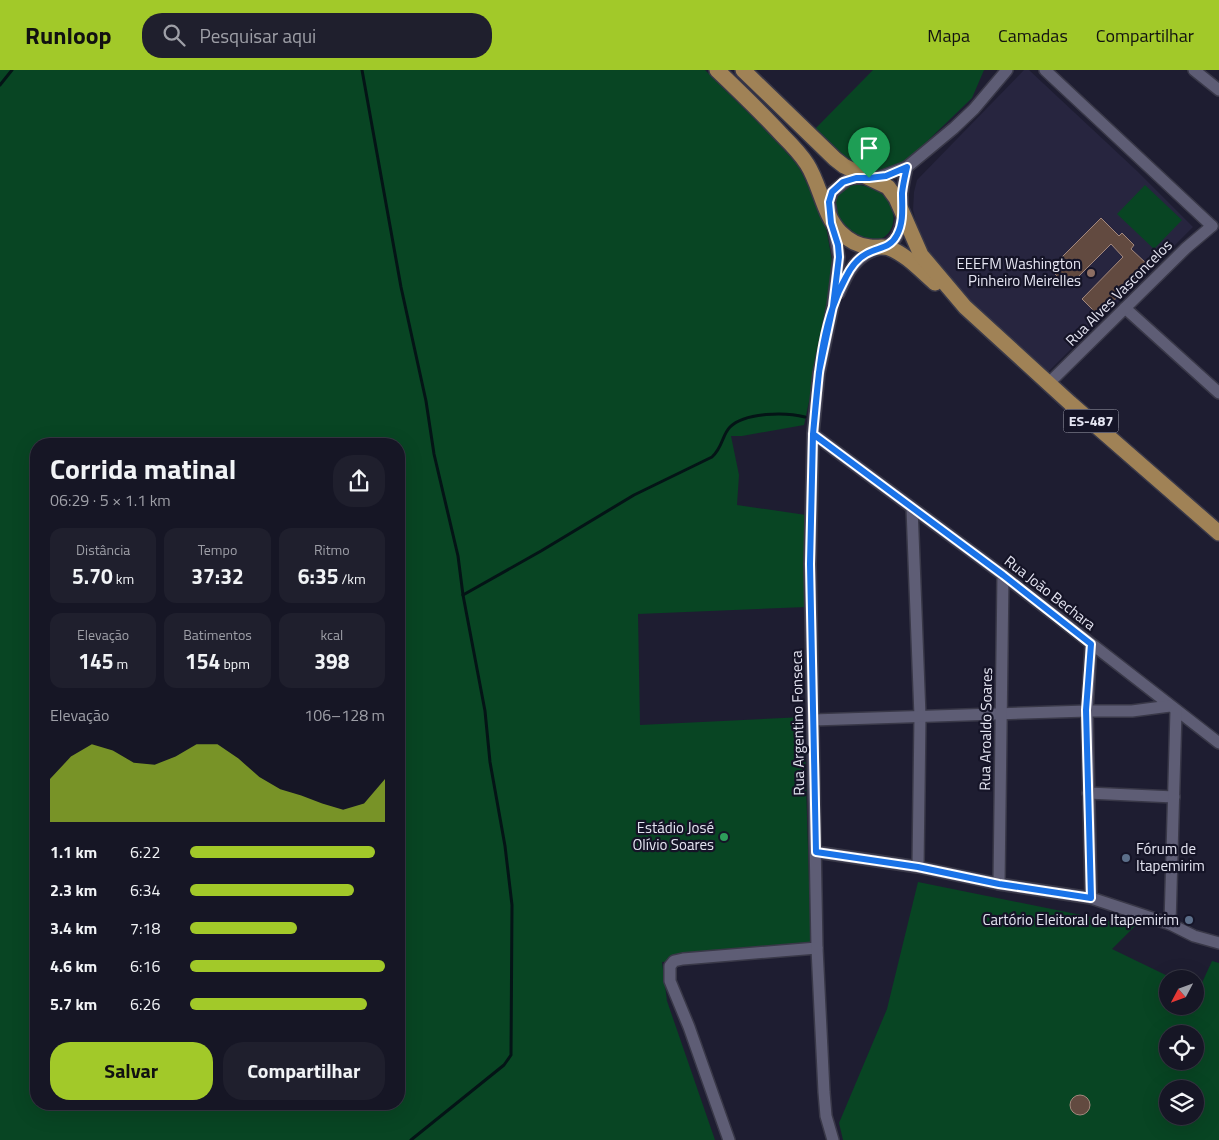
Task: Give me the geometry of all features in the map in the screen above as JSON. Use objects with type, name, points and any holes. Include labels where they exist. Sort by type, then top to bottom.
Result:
[{"type":"main road","points":[[717,70],[768,120],[806,162],[820,189],[831,223]]},
{"type":"main road","name":"ES-487","points":[[743,70],[835,159],[844,166],[884,185],[893,192],[921,255],[965,307]]},
{"type":"main road","name":"ES-487","points":[[831,223],[854,242],[869,247],[886,247],[906,258],[965,307],[1219,534]]},
{"type":"street","points":[[833,306],[839,257],[838,245],[831,223],[829,202],[832,192],[848,179],[886,176],[907,167],[974,109],[1007,70]]},
{"type":"street","points":[[1045,70],[1216,226]]},
{"type":"street","points":[[1194,70],[1219,90]]},
{"type":"street","points":[[833,306],[846,277],[858,261],[866,254],[886,247],[899,232],[903,187],[907,167]]},
{"type":"street","name":"Rua Alves Vasconcelos","points":[[1050,383],[1186,248],[1216,226]]},
{"type":"street","name":"Rua Argentino Fonseca","points":[[833,306],[819,372],[813,434],[810,564],[817,948],[824,1092],[826,1116],[833,1140]]},
{"type":"street","points":[[1125,308],[1219,393]]},
{"type":"street","name":"Rua João Bechara","points":[[813,434],[1003,575],[1219,743]]},
{"type":"street","points":[[912,508],[920,716],[918,867]]},
{"type":"street","name":"Rua Aroaldo Soares","points":[[999,884],[1003,575]]},
{"type":"street","points":[[1091,644],[1086,710],[1091,898]]},
{"type":"street","points":[[813,720],[1086,710],[1132,711],[1173,708],[1174,797],[1170,924]]},
{"type":"street","points":[[1088,793],[1174,797]]},
{"type":"street","points":[[816,852],[918,867],[999,884],[1091,898],[1170,924],[1194,936],[1219,943]]},
{"type":"street","points":[[730,1140],[689,1027],[670,981],[670,966],[674,961],[682,959],[817,948]]},
{"type":"shaded area","points":[[1024,70],[1029,70],[1137,171],[1193,227],[1048,372],[939,272],[921,243],[913,210],[917,180]]},
{"type":"green space","points":[[0,70],[705,70],[768,132],[798,165],[825,221],[832,261],[832,293],[804,425],[742,436],[731,436],[739,475],[737,505],[806,515],[806,607],[638,614],[640,725],[804,717],[811,948],[662,962],[667,1001],[715,1140],[0,1140]]},
{"type":"green space","points":[[873,70],[984,70],[972,98],[917,151],[897,168],[871,175],[851,165],[814,130]]},
{"type":"green space","points":[[856,184],[875,189],[886,198],[892,209],[893,220],[891,230],[884,237],[874,240],[861,238],[846,229],[836,216],[835,201],[838,190]]},
{"type":"green space","points":[[1145,185],[1182,220],[1154,249],[1117,214]]},
{"type":"green space","points":[[918,882],[1135,926],[1112,949],[1159,972],[1159,1015],[1204,1015],[1204,978],[1212,961],[1219,963],[1219,1140],[843,1140],[839,1123],[887,1009]]},
{"type":"building","points":[[1101,218],[1119,236],[1122,233],[1134,245],[1131,249],[1148,265],[1099,316],[1082,299],[1123,257],[1111,244],[1068,287],[1050,269]]},
{"type":"building","points":[[1080,1095],[1087,1098],[1090,1105],[1087,1112],[1080,1115],[1073,1112],[1070,1105],[1073,1098]]},
{"type":"waterway","points":[[0,85],[12,70]]},
{"type":"waterway","points":[[362,70],[401,287],[426,401],[434,454],[458,556],[463,595],[485,711],[490,762],[505,846],[512,905],[511,1055],[504,1065],[411,1140]]},
{"type":"waterway","points":[[463,595],[634,495],[712,457],[716,453],[727,430],[737,422],[745,418],[766,414],[787,414],[805,417]]},
{"type":"place","name":"EEEFM Washington Pinheiro Meirelles","points":[[1091,273]]},
{"type":"place","name":"Estádio José Olívio Soares","points":[[724,837]]},
{"type":"place","name":"Fórum de Itapemirim","points":[[1126,858]]},
{"type":"place","name":"Cartório Eleitoral de Itapemirim","points":[[1189,920]]},
{"type":"route","points":[[869,178],[848,179],[832,192],[829,202],[831,223],[838,245],[839,257],[833,306],[819,372],[813,434],[810,564],[816,852],[918,867],[999,884],[1091,898],[1086,710],[1091,644],[1003,575],[813,434],[819,372],[823,346],[833,306],[853,266],[866,254],[886,247],[891,243],[901,226],[902,194],[907,167],[886,176],[869,178]]}]
